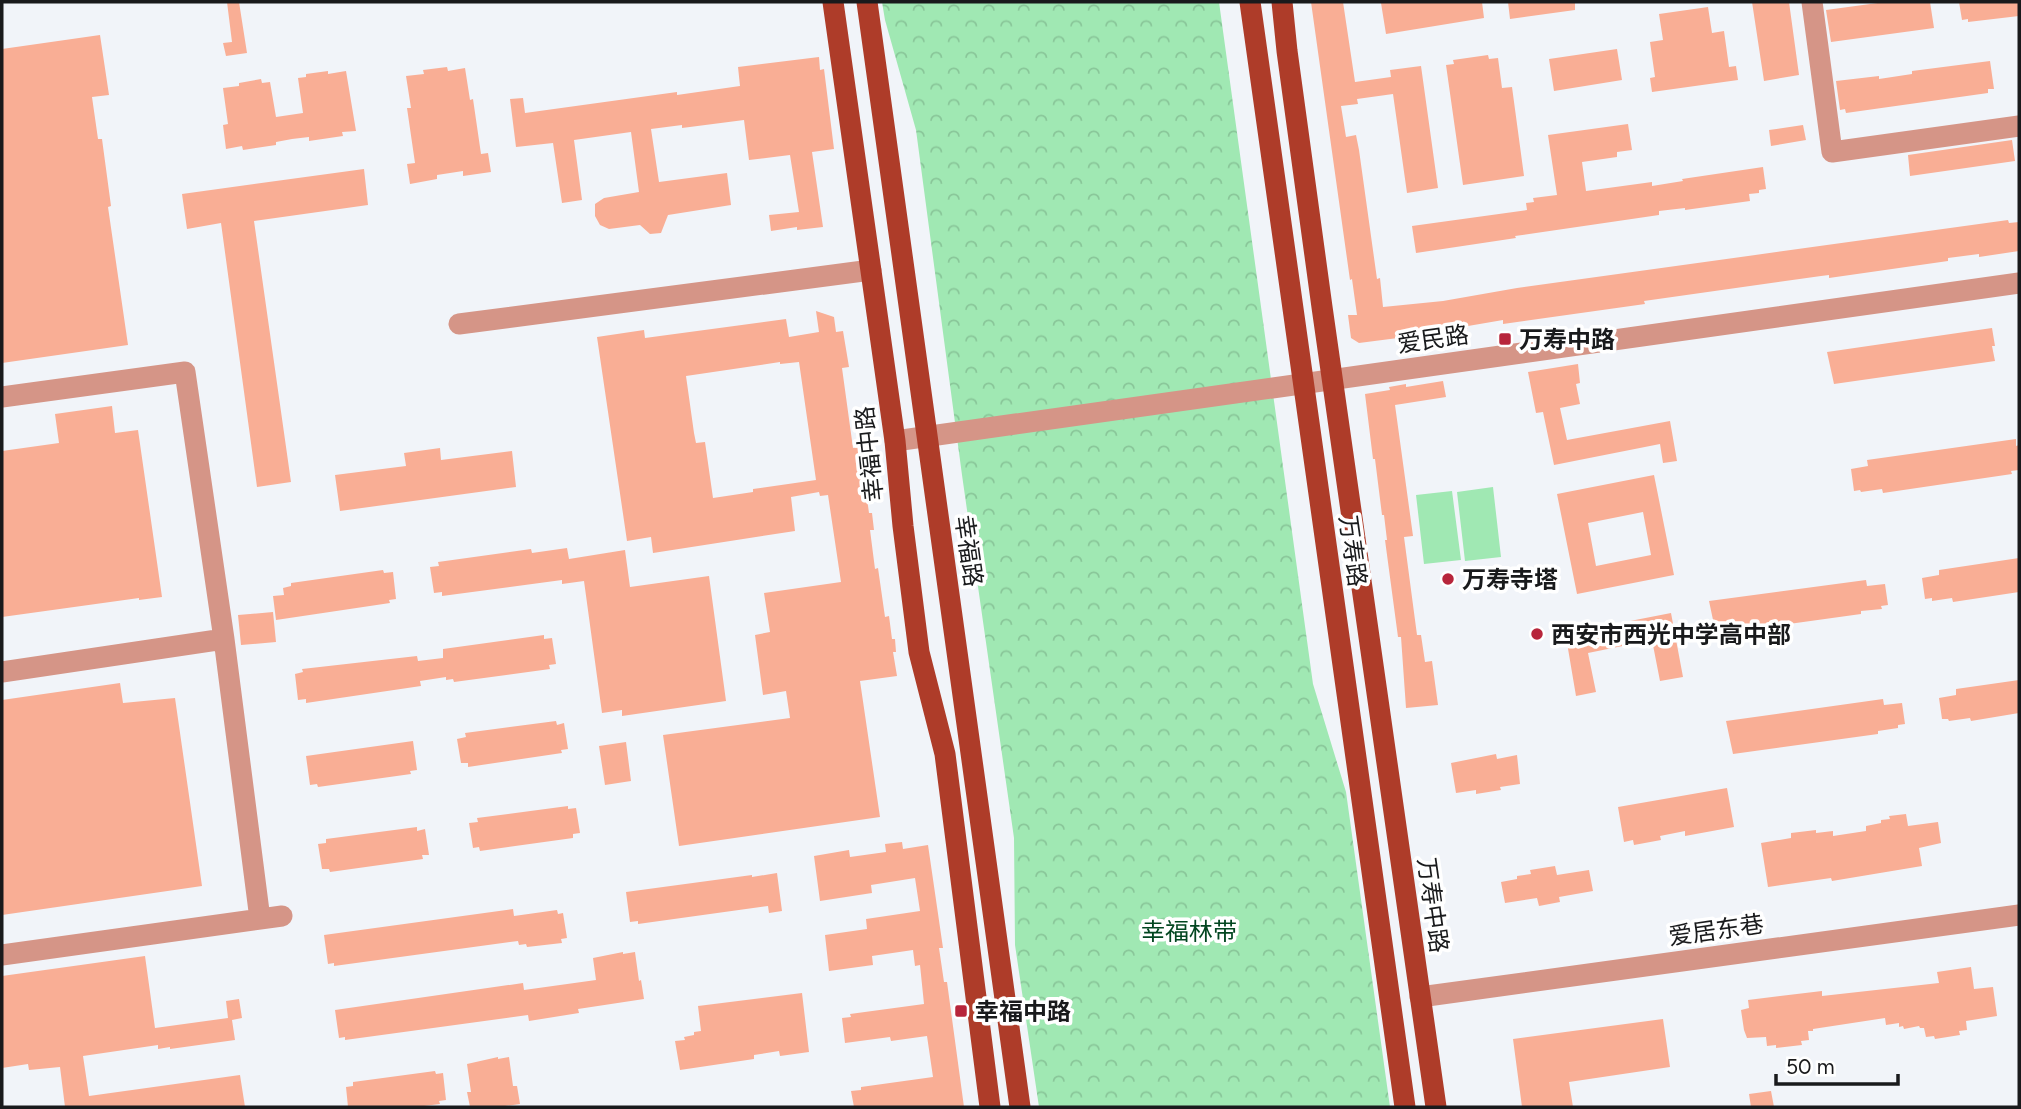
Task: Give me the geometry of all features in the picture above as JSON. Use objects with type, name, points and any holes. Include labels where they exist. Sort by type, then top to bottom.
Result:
[{"type":"main road","name":"幸福中路","points":[[833,2],[895,441],[919,652],[945,754],[990,1107]]},
{"type":"main road","name":"幸福路","points":[[867,2],[1020,1107]]},
{"type":"main road","name":"万寿路","points":[[1250,2],[1405,1107]]},
{"type":"main road","name":"万寿中路","points":[[1282,2],[1305,183],[1436,1107]]},
{"type":"main road","points":[[1295,329],[1305,183]]},
{"type":"street","points":[[1812,2],[1832,152],[2019,126]]},
{"type":"street","points":[[459,324],[871,270]]},
{"type":"street","name":"爱民路","points":[[895,441],[2019,283]]},
{"type":"street","points":[[2,397],[185,372],[224,639],[260,919]]},
{"type":"street","points":[[2,672],[224,639]]},
{"type":"street","name":"爱居东巷","points":[[1420,997],[2019,915]]},
{"type":"street","points":[[2,955],[282,916]]},
{"type":"green space","name":"幸福林带","points":[[882,2],[1219,2],[1313,684],[1346,792],[1390,1107],[1039,1107],[1015,945],[1014,838],[916,130]]},
{"type":"green space","points":[[1493,487],[1501,557],[1465,561],[1457,492]]},
{"type":"green space","points":[[1452,491],[1461,560],[1424,564],[1416,495]]},
{"type":"building","points":[[227,2],[239,2],[247,53],[226,56],[223,43],[232,42]]},
{"type":"building","points":[[1311,2],[1343,2],[1355,82],[1391,77],[1390,70],[1421,66],[1438,188],[1407,193],[1393,94],[1357,99],[1358,104],[1341,106],[1346,137],[1356,135],[1383,307],[1443,301],[1517,288],[2008,220],[2009,223],[2019,222],[2019,251],[1948,258],[1948,261],[1829,278],[1829,275],[1644,301],[1645,304],[1503,324],[1503,320],[1468,326],[1468,329],[1359,343],[1351,338],[1348,315],[1357,315]]},
{"type":"building","points":[[1482,2],[1484,18],[1386,34],[1381,3]]},
{"type":"building","points":[[1508,2],[1575,2],[1575,10],[1510,19]]},
{"type":"building","points":[[1752,2],[1789,2],[1799,75],[1764,81]]},
{"type":"building","points":[[1885,2],[1930,2],[1934,28],[1831,42],[1826,10]]},
{"type":"building","points":[[1959,2],[2019,2],[2019,16],[1968,22],[1968,19],[1962,20]]},
{"type":"building","points":[[1708,7],[1712,33],[1724,31],[1729,67],[1736,66],[1738,80],[1652,92],[1650,78],[1655,77],[1650,42],[1663,40],[1659,14]]},
{"type":"building","points":[[100,35],[109,95],[92,97],[98,139],[102,139],[111,206],[108,207],[128,345],[2,363],[2,49]]},
{"type":"building","points":[[1617,49],[1622,80],[1554,91],[1549,59]]},
{"type":"building","points":[[1488,55],[1489,59],[1498,58],[1502,88],[1512,87],[1524,176],[1463,185],[1446,65],[1454,64],[1453,60]]},
{"type":"building","points":[[819,57],[820,70],[824,69],[834,149],[812,152],[823,227],[771,231],[769,215],[799,212],[790,155],[749,160],[744,120],[651,129],[659,182],[727,173],[731,205],[668,215],[661,233],[650,234],[640,225],[609,229],[600,225],[595,216],[595,204],[604,198],[639,192],[631,132],[574,140],[582,200],[562,203],[553,143],[516,147],[510,99],[523,98],[525,113],[677,92],[677,95],[740,86],[738,67]]},
{"type":"building","points":[[1990,61],[1994,89],[1988,89],[1988,93],[1846,113],[1845,109],[1840,110],[1836,81],[1879,76],[1879,79],[1912,74],[1912,71]]},
{"type":"building","points":[[447,67],[448,71],[465,68],[470,100],[473,99],[481,154],[488,153],[491,172],[463,176],[463,171],[437,175],[437,179],[410,184],[407,164],[415,163],[407,108],[411,108],[406,76],[424,74],[423,70]]},
{"type":"building","points":[[328,71],[328,74],[346,71],[356,131],[342,132],[343,136],[309,141],[309,137],[243,150],[242,146],[226,149],[223,125],[228,124],[223,88],[261,79],[262,83],[270,82],[276,117],[303,113],[298,78]]},
{"type":"building","points":[[1628,124],[1632,150],[1617,152],[1617,157],[1582,162],[1586,191],[1652,182],[1652,186],[1763,167],[1766,189],[1749,194],[1750,201],[1659,211],[1659,215],[1416,253],[1412,226],[1527,210],[1526,203],[1534,202],[1533,198],[1557,195],[1548,135]]},
{"type":"building","points":[[1803,125],[1806,140],[1771,146],[1769,130]]},
{"type":"building","points":[[2012,140],[2015,161],[1910,176],[1908,155]]},
{"type":"building","points":[[364,169],[368,205],[254,221],[291,482],[257,487],[221,223],[187,229],[182,194]]},
{"type":"building","points":[[816,311],[834,317],[836,332],[843,331],[849,367],[842,368],[853,448],[860,447],[869,513],[872,513],[874,530],[870,530],[875,569],[878,568],[885,617],[889,616],[892,639],[895,639],[896,652],[893,652],[897,676],[860,681],[880,817],[679,846],[663,735],[790,718],[786,691],[763,695],[755,635],[770,632],[764,593],[841,582],[828,495],[820,496],[819,492],[791,497],[795,531],[653,553],[651,537],[627,541],[597,337],[644,330],[645,338],[786,319],[789,337],[819,332]],"holes":[[[799,362],[816,480],[713,498],[705,442],[696,443],[686,376]]]},
{"type":"building","points":[[1992,328],[1995,361],[1834,384],[1827,352]]},
{"type":"building","points":[[1578,364],[1580,383],[1576,384],[1580,404],[1560,408],[1567,440],[1670,421],[1677,461],[1663,463],[1660,444],[1554,465],[1543,412],[1536,413],[1528,372]]},
{"type":"building","points":[[1443,381],[1446,397],[1395,405],[1413,536],[1404,537],[1417,635],[1421,635],[1425,662],[1432,661],[1438,705],[1406,708],[1401,637],[1398,637],[1384,515],[1373,459],[1365,394],[1406,384],[1406,387]]},
{"type":"building","points":[[112,406],[115,433],[138,430],[162,597],[2,617],[2,451],[59,443],[55,414]]},
{"type":"building","points":[[2016,439],[2016,446],[2019,445],[2019,470],[2011,471],[2012,474],[1883,493],[1882,489],[1854,491],[1851,469],[1868,466],[1867,460]]},
{"type":"building","points":[[440,448],[441,460],[512,451],[516,487],[340,511],[335,475],[406,466],[404,453]]},
{"type":"building","points":[[1654,475],[1674,575],[1577,594],[1557,494]],"holes":[[[1643,512],[1651,555],[1596,566],[1588,523]]]},
{"type":"building","points":[[567,548],[569,559],[625,550],[630,587],[709,576],[726,701],[622,716],[622,710],[602,713],[584,581],[562,584],[562,580],[442,596],[442,592],[434,593],[430,567],[439,566],[438,562],[531,549],[532,553]]},
{"type":"building","points":[[2019,558],[2019,592],[1953,602],[1952,598],[1932,601],[1932,598],[1925,599],[1922,578],[1939,575],[1939,570]]},
{"type":"building","points":[[383,570],[384,573],[393,572],[396,599],[389,600],[390,603],[276,620],[273,596],[284,595],[283,588],[291,586],[291,583]]},
{"type":"building","points":[[1866,580],[1867,586],[1885,584],[1888,605],[1881,606],[1882,609],[1861,611],[1861,614],[1716,634],[1709,601]]},
{"type":"building","points":[[273,612],[276,642],[241,645],[238,615]]},
{"type":"building","points":[[1671,613],[1683,677],[1660,681],[1652,640],[1588,653],[1596,692],[1576,696],[1565,631],[1584,627],[1584,630]]},
{"type":"building","points":[[544,635],[544,639],[552,638],[556,664],[549,665],[550,669],[454,682],[453,679],[446,680],[446,677],[420,681],[421,686],[306,703],[306,699],[298,700],[295,674],[303,672],[302,669],[417,656],[418,661],[443,658],[443,649]]},
{"type":"building","points":[[2019,680],[2019,713],[1971,721],[1970,718],[1949,721],[1942,719],[1939,698],[1956,695],[1956,689]]},
{"type":"building","points":[[120,683],[123,703],[175,698],[202,886],[2,915],[2,700]]},
{"type":"building","points":[[1883,699],[1884,705],[1902,703],[1905,724],[1898,725],[1898,728],[1878,731],[1878,734],[1733,754],[1726,721]]},
{"type":"building","points":[[556,721],[557,725],[564,723],[568,749],[561,750],[562,753],[468,767],[468,763],[461,763],[457,739],[466,737],[465,733]]},
{"type":"building","points":[[413,741],[417,770],[410,771],[411,774],[318,787],[317,784],[310,785],[306,756]]},
{"type":"building","points":[[626,742],[631,781],[605,785],[599,746]]},
{"type":"building","points":[[1496,754],[1497,759],[1517,755],[1520,784],[1476,794],[1476,790],[1456,793],[1451,763]]},
{"type":"building","points":[[1727,788],[1734,827],[1685,836],[1685,831],[1660,836],[1661,840],[1634,845],[1633,840],[1624,842],[1618,807]]},
{"type":"building","points":[[568,806],[568,809],[576,808],[580,833],[573,834],[573,838],[480,851],[479,847],[473,848],[469,823],[478,822],[477,818]]},
{"type":"building","points":[[1906,814],[1908,826],[1938,822],[1941,843],[1919,848],[1922,866],[1832,881],[1831,878],[1768,887],[1761,843],[1791,838],[1791,833],[1816,830],[1816,833],[1833,831],[1833,836],[1866,831],[1866,826],[1881,823],[1881,820],[1890,819],[1889,816]]},
{"type":"building","points":[[417,827],[417,831],[425,829],[429,855],[422,855],[423,859],[330,872],[329,869],[322,869],[318,844],[326,843],[326,839]]},
{"type":"building","points":[[902,842],[903,849],[928,845],[943,948],[939,948],[944,982],[947,982],[964,1107],[854,1107],[851,1091],[861,1090],[861,1087],[933,1077],[927,1036],[891,1041],[890,1037],[845,1043],[842,1018],[851,1017],[850,1014],[924,1004],[920,965],[915,966],[913,950],[872,956],[873,965],[829,971],[825,935],[867,929],[866,919],[920,911],[915,878],[871,885],[872,893],[820,901],[814,856],[849,850],[850,857],[886,852],[885,844]]},
{"type":"building","points":[[1555,866],[1557,875],[1589,870],[1593,891],[1559,897],[1560,902],[1539,906],[1537,898],[1505,903],[1501,882],[1531,874],[1530,870]]},
{"type":"building","points":[[777,873],[782,911],[769,913],[768,906],[638,924],[638,921],[630,922],[626,892]]},
{"type":"building","points":[[513,909],[514,916],[557,910],[558,914],[563,913],[567,938],[561,939],[562,943],[527,947],[526,944],[519,945],[518,941],[334,966],[334,963],[328,964],[324,935]]},
{"type":"building","points":[[635,952],[644,999],[578,1009],[579,1013],[529,1021],[528,1015],[345,1040],[345,1037],[339,1038],[335,1010],[523,983],[524,990],[596,980],[593,958]]},
{"type":"building","points":[[145,956],[155,1028],[228,1018],[226,1001],[239,999],[242,1018],[232,1020],[235,1040],[170,1049],[158,1049],[158,1045],[83,1056],[89,1096],[240,1075],[245,1107],[65,1107],[60,1067],[29,1070],[28,1064],[2,1068],[2,976]]},
{"type":"building","points":[[1971,967],[1974,989],[1993,987],[1997,1016],[1966,1021],[1967,1030],[1959,1031],[1960,1035],[1935,1039],[1934,1036],[1926,1037],[1924,1028],[1919,1026],[1904,1029],[1903,1026],[1899,1027],[1899,1023],[1886,1025],[1885,1018],[1813,1029],[1808,1031],[1809,1040],[1801,1041],[1802,1045],[1776,1048],[1776,1045],[1767,1046],[1766,1037],[1747,1038],[1744,1030],[1741,1010],[1749,1008],[1748,1000],[1822,991],[1822,996],[1939,983],[1937,972]]},
{"type":"building","points":[[802,993],[809,1052],[780,1056],[779,1051],[754,1055],[754,1059],[680,1070],[675,1041],[685,1040],[684,1037],[701,1031],[698,1006]]},
{"type":"building","points":[[1663,1019],[1670,1067],[1569,1082],[1573,1107],[1522,1107],[1513,1039]]},
{"type":"building","points":[[509,1057],[513,1086],[517,1086],[520,1104],[470,1107],[467,1064]]},
{"type":"building","points":[[435,1071],[436,1074],[443,1073],[446,1100],[439,1101],[440,1104],[416,1107],[348,1107],[346,1087],[353,1086],[353,1082]]},
{"type":"building","points":[[1771,1091],[1774,1107],[1751,1107],[1749,1094]]},
{"type":"place","name":"万寿中路","points":[[1505,339]]},
{"type":"place","name":"万寿寺塔","points":[[1448,579]]},
{"type":"place","name":"西安市西光中学高中部","points":[[1537,634]]},
{"type":"place","name":"幸福中路","points":[[961,1011]]}]
